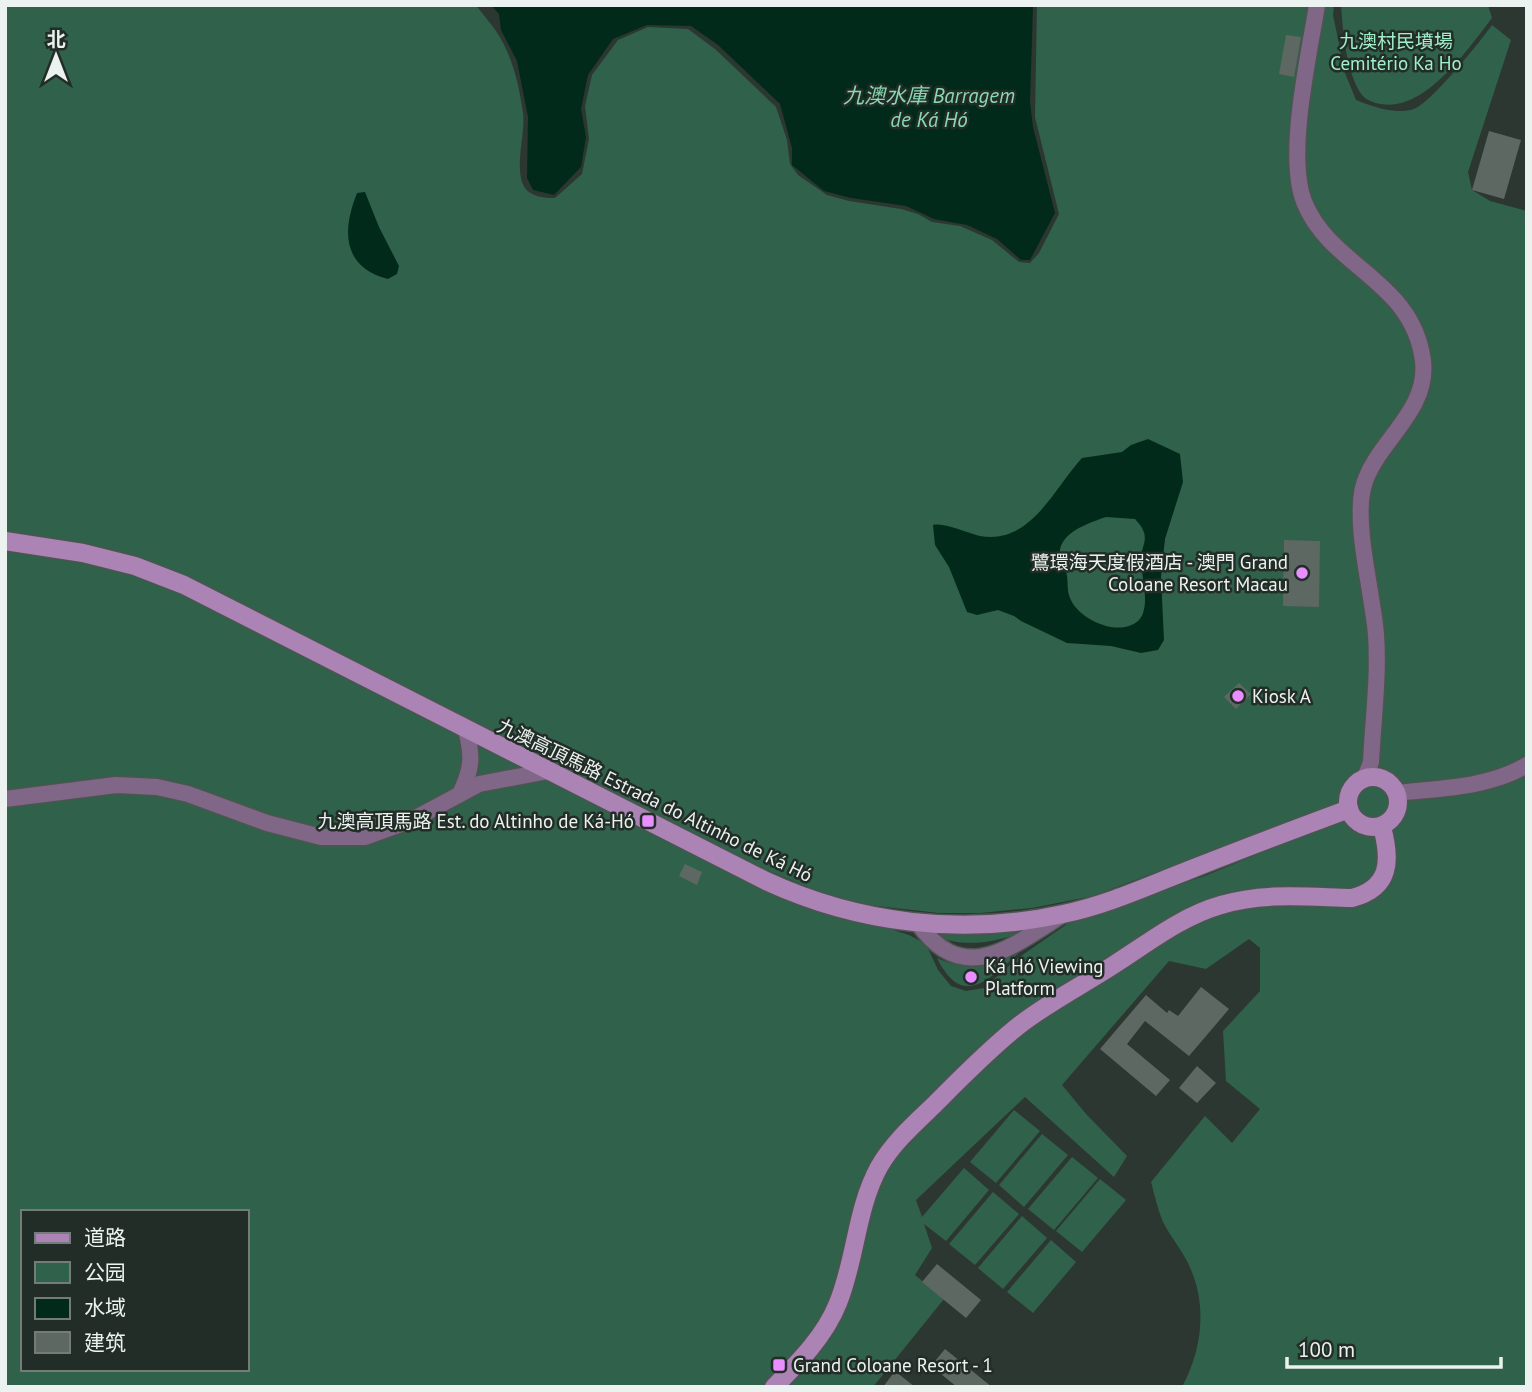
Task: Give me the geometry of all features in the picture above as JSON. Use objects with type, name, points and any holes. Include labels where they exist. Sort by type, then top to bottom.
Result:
[{"type":"main road","name":"九澳高頂馬路 Estrada do Altinho de Ká Hó","points":[[5,541],[83,553],[135,566],[184,585],[793,894],[861,915],[955,925],[1016,922],[1064,914],[1110,901],[1349,809]]},
{"type":"main road","points":[[1372,773],[1390,783],[1397,793],[1396,813],[1382,827],[1361,824],[1349,809],[1348,802],[1353,787],[1372,773]]},
{"type":"main road","points":[[774,1387],[805,1354],[830,1321],[846,1280],[867,1195],[881,1163],[917,1122],[992,1048],[1051,1004],[1158,936],[1206,910],[1239,900],[1268,896],[1353,898],[1366,894],[1383,878],[1387,867],[1382,827]]},
{"type":"street","points":[[1317,5],[1298,137],[1298,182],[1314,222],[1404,310],[1416,331],[1423,365],[1419,393],[1374,466],[1364,485],[1362,498],[1362,528],[1377,654],[1372,773]]},
{"type":"street","points":[[460,794],[470,774],[472,751],[466,730]]},
{"type":"street","points":[[1397,793],[1483,783],[1501,778],[1527,765]]},
{"type":"street","points":[[5,799],[116,785],[157,786],[188,794],[267,823],[321,837],[365,837],[412,820],[479,784],[548,771]]},
{"type":"street","points":[[918,923],[929,939],[944,951],[963,957],[983,958],[1001,952],[1064,914]]},
{"type":"green space","points":[[5,5],[476,5],[502,40],[517,81],[523,121],[520,171],[525,188],[538,196],[551,198],[555,198],[582,174],[589,139],[585,106],[592,75],[618,40],[648,27],[688,29],[715,49],[776,107],[787,140],[790,164],[798,175],[827,195],[901,209],[932,222],[960,226],[992,240],[1019,262],[1030,263],[1039,253],[1059,214],[1035,117],[1037,5],[1334,5],[1333,15],[1345,73],[1356,100],[1392,111],[1414,109],[1432,96],[1492,25],[1511,40],[1468,172],[1472,190],[1490,201],[1527,211],[1527,1387],[1182,1387],[1195,1357],[1198,1341],[1198,1293],[1187,1261],[1162,1219],[1151,1182],[1205,1116],[1232,1143],[1260,1109],[1226,1081],[1223,1031],[1260,991],[1260,948],[1249,939],[1206,969],[1169,961],[1062,1085],[1127,1156],[1114,1177],[1025,1097],[916,1200],[922,1217],[964,1168],[989,1190],[946,1241],[924,1224],[932,1248],[915,1275],[944,1299],[873,1387],[5,1387]],"holes":[[[1333,805],[1336,822],[1207,875],[1067,924],[1018,958],[984,988],[966,991],[951,986],[938,970],[926,944],[909,935],[822,913],[764,890],[624,810],[831,897],[859,904],[939,913],[980,913],[1032,908],[1093,896]]]},
{"type":"green space","name":"九澳村民墳場 Cemitério Ka Ho","points":[[1341,5],[1488,5],[1492,18],[1458,61],[1429,88],[1414,98],[1397,104],[1381,104],[1364,97],[1352,75],[1346,52]]},
{"type":"green space","points":[[1026,928],[1028,930],[1008,937],[978,943],[947,940],[944,944],[935,935]]},
{"type":"green space","points":[[1019,953],[987,980],[966,986],[957,983],[947,974],[937,958],[959,965],[978,966]]},
{"type":"green space","points":[[1014,1110],[1040,1131],[996,1183],[970,1162]]},
{"type":"green space","points":[[1042,1134],[1068,1155],[1024,1207],[999,1185]]},
{"type":"green space","points":[[1072,1157],[1098,1178],[1054,1230],[1028,1209]]},
{"type":"green space","points":[[1100,1179],[1126,1200],[1082,1252],[1056,1231]]},
{"type":"green space","points":[[993,1192],[1019,1214],[975,1265],[949,1244]]},
{"type":"green space","points":[[1022,1216],[1047,1238],[1003,1289],[978,1268]]},
{"type":"green space","points":[[1051,1240],[1076,1262],[1033,1313],[1007,1292]]},
{"type":"water","name":"九澳水庫 Barragem de Ká Hó","points":[[491,5],[1033,5],[1030,102],[1033,127],[1055,213],[1030,260],[1021,260],[997,239],[967,225],[934,219],[906,206],[824,191],[792,165],[792,148],[780,104],[718,45],[691,26],[647,25],[613,39],[588,75],[581,109],[586,137],[581,167],[554,195],[533,190],[527,178],[528,117],[517,61],[501,30],[499,14]]},
{"type":"water","points":[[365,192],[399,266],[397,274],[388,279],[362,266],[354,257],[350,246],[348,234],[352,207],[357,193]]},
{"type":"water","points":[[1148,439],[1180,454],[1183,482],[1165,539],[1161,577],[1164,640],[1158,650],[1141,653],[1111,646],[1067,643],[998,610],[977,615],[967,612],[949,567],[935,545],[933,525],[949,526],[980,536],[998,536],[1014,532],[1040,512],[1082,458],[1122,452],[1131,445]],"holes":[[[1106,517],[1135,519],[1145,536],[1140,563],[1145,607],[1138,621],[1130,626],[1110,627],[1090,619],[1074,606],[1069,595],[1060,548],[1069,535],[1091,522]]]},
{"type":"building","points":[[1286,35],[1301,37],[1294,77],[1279,74]]},
{"type":"building","points":[[1489,131],[1521,140],[1504,199],[1472,190]]},
{"type":"building","name":"鷺環海天度假酒店 - 澳門 Grand Coloane Resort Macau","points":[[1284,540],[1320,541],[1319,607],[1283,606]]},
{"type":"building","name":"Kiosk A","points":[[1239,683],[1251,694],[1236,709],[1224,697]]},
{"type":"building","points":[[685,864],[702,872],[697,885],[679,876]]},
{"type":"building","points":[[1201,987],[1229,1009],[1189,1056],[1145,1021],[1127,1044],[1170,1080],[1156,1096],[1100,1049],[1146,995],[1167,1013],[1169,1010],[1178,1016]]},
{"type":"building","points":[[1197,1066],[1216,1083],[1197,1103],[1179,1088]]},
{"type":"building","points":[[937,1264],[981,1300],[966,1318],[922,1282]]},
{"type":"building","points":[[945,1349],[992,1387],[957,1387],[931,1366]]},
{"type":"building","points":[[895,1371],[915,1387],[883,1387]]},
{"type":"place","name":"鷺環海天度假酒店 - 澳門 Grand Coloane Resort Macau","points":[[1302,573]]},
{"type":"place","name":"Kiosk A","points":[[1238,696]]},
{"type":"place","name":"九澳高頂馬路 Est. do Altinho de Ká-Hó","points":[[648,821]]},
{"type":"place","name":"Ká Hó Viewing Platform","points":[[971,977]]},
{"type":"place","name":"Grand Coloane Resort - 1","points":[[779,1365]]}]
